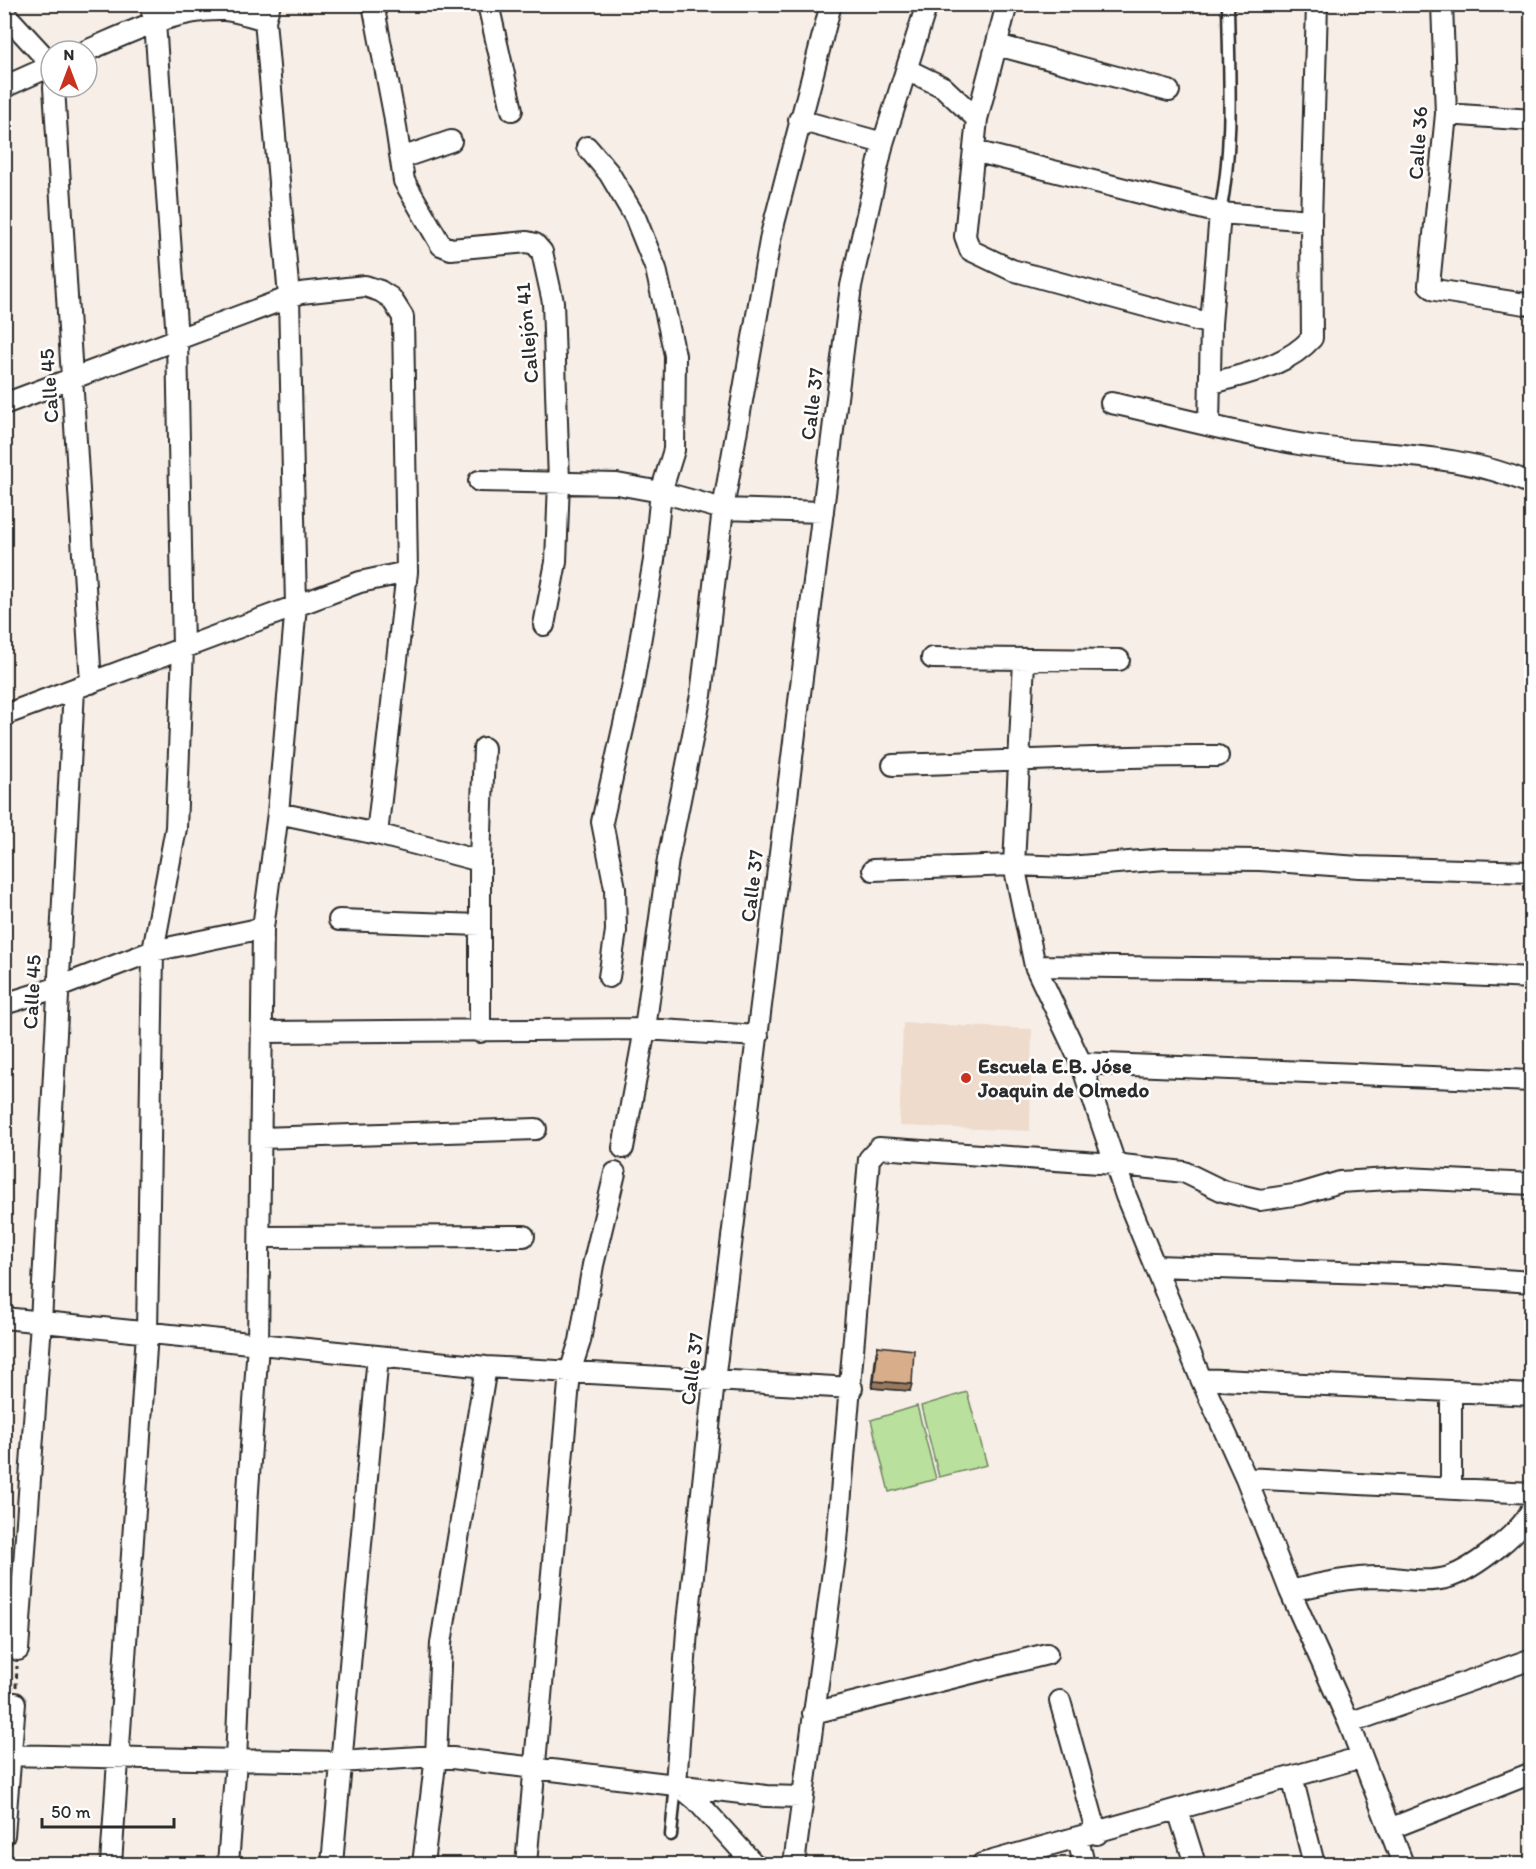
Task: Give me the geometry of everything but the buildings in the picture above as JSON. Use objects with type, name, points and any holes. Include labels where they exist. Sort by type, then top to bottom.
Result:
[{"type":"street","name":"Callejón 41","points":[[373,4],[404,181],[441,245],[451,249],[527,242],[535,244],[542,252],[553,302],[559,482],[556,562],[544,625]]},
{"type":"street","points":[[488,4],[512,110]]},
{"type":"street","points":[[623,1148],[645,1029],[668,859],[701,695],[723,509],[771,235],[831,4]]},
{"type":"street","name":"Calle 37","points":[[676,1784],[687,1631],[714,1381],[851,286],[883,143],[908,70],[927,4]]},
{"type":"street","points":[[1007,4],[977,119],[965,236],[970,250],[1012,270],[1211,324]]},
{"type":"street","points":[[1210,384],[1286,360],[1300,352],[1312,339],[1311,220],[1317,4]]},
{"type":"street","name":"Calle 36","points":[[1442,4],[1446,114],[1429,285],[1435,290],[1532,305]]},
{"type":"street","points":[[99,44],[153,13],[224,10],[267,12],[289,297],[296,605],[278,813],[263,928],[258,1344],[247,1505],[236,1761],[228,1864]]},
{"type":"street","points":[[4,13],[39,52]]},
{"type":"street","points":[[111,1864],[147,1333],[153,951],[176,828],[183,648],[177,339],[153,13]]},
{"type":"street","points":[[997,45],[1169,91]]},
{"type":"street","points":[[908,70],[943,87],[977,119]]},
{"type":"street","points":[[4,87],[39,71]]},
{"type":"street","name":"Calle 45","points":[[18,1650],[41,1322],[56,988],[82,686],[73,378],[55,99]]},
{"type":"street","points":[[1446,114],[1532,120]]},
{"type":"street","points":[[800,120],[883,143]]},
{"type":"street","points":[[401,158],[452,141]]},
{"type":"street","points":[[587,147],[609,173],[635,217],[656,270],[675,355],[674,450],[661,492],[654,560],[632,689],[613,762],[602,822],[615,888],[616,931],[609,976]]},
{"type":"street","points":[[974,151],[1220,213],[1311,220]]},
{"type":"street","points":[[1209,425],[1211,324],[1220,213]]},
{"type":"street","points":[[4,404],[301,293],[365,286],[391,298],[404,317],[407,572],[377,834]]},
{"type":"street","points":[[1111,403],[1271,440],[1355,452],[1446,458],[1532,484]]},
{"type":"street","points":[[478,481],[617,484],[661,492],[723,509],[823,512]]},
{"type":"street","points":[[4,715],[360,582],[407,572]]},
{"type":"street","points":[[932,657],[1024,661],[1119,660]]},
{"type":"street","points":[[1024,661],[1024,700],[1018,762],[1014,865],[1035,966],[1081,1063],[1114,1164],[1201,1379],[1246,1478],[1290,1591],[1349,1723],[1402,1864]]},
{"type":"street","points":[[480,1032],[480,861],[484,748]]},
{"type":"street","points":[[893,765],[1018,762],[1132,755],[1218,756]]},
{"type":"street","points":[[278,813],[377,834],[480,861]]},
{"type":"street","points":[[873,870],[1014,865],[1069,867],[1165,859],[1260,860],[1359,867],[1532,872]]},
{"type":"street","points":[[339,920],[480,925]]},
{"type":"street","points":[[4,1004],[56,988],[153,951],[263,928]]},
{"type":"street","points":[[1035,966],[1355,969],[1532,978]]},
{"type":"street","points":[[263,1032],[645,1029],[758,1036]]},
{"type":"street","points":[[1081,1063],[1532,1081]]},
{"type":"street","points":[[261,1138],[536,1129]]},
{"type":"street","points":[[794,1864],[801,1797],[837,1541],[852,1388],[869,1159],[872,1152],[879,1148],[1114,1164],[1184,1172],[1223,1191],[1260,1200],[1300,1194],[1340,1182],[1406,1178],[1532,1184]]},
{"type":"street","points":[[526,1864],[570,1372],[580,1341],[593,1264],[615,1173]]},
{"type":"street","points":[[260,1237],[524,1236]]},
{"type":"street","points":[[1156,1266],[1430,1275],[1532,1282]]},
{"type":"street","points":[[4,1318],[486,1367],[852,1388]]},
{"type":"street","points":[[332,1864],[339,1762],[378,1356]]},
{"type":"street","points":[[423,1864],[436,1756],[441,1643],[486,1367]]},
{"type":"street","points":[[1201,1379],[1532,1395]]},
{"type":"street","points":[[1451,1392],[1451,1487]]},
{"type":"street","points":[[1246,1478],[1532,1492]]},
{"type":"street","points":[[1290,1591],[1342,1579],[1380,1577],[1423,1581],[1450,1577],[1494,1550],[1528,1519],[1532,1508]]},
{"type":"street","points":[[813,1713],[1047,1654]]},
{"type":"street","points":[[1349,1723],[1532,1659]]},
{"type":"street","points":[[1060,1701],[1097,1834]]},
{"type":"street","points":[[4,1835],[8,1755],[15,1703]]},
{"type":"street","points":[[8,1755],[339,1762],[436,1756],[758,1796],[801,1797]]},
{"type":"street","points":[[982,1864],[1097,1834],[1362,1757]]},
{"type":"street","points":[[1389,1829],[1532,1773]]},
{"type":"street","points":[[1292,1777],[1314,1864]]},
{"type":"street","points":[[676,1784],[696,1800],[754,1864]]},
{"type":"street","points":[[1178,1810],[1195,1864]]},
{"type":"street","points":[[1078,1839],[1084,1864]]},
{"type":"lane","points":[[1220,213],[1228,173],[1231,123],[1228,4]]},
{"type":"lane","points":[[671,1835],[676,1784]]},
{"type":"path","points":[[15,1703],[18,1650]]},
{"type":"shaded area","name":"Escuela E.B. Jóse Joaquin de Olmedo","points":[[903,1023],[1032,1029],[1030,1131],[899,1126]]},
{"type":"green space","points":[[967,1392],[987,1465],[939,1477],[921,1406]]},
{"type":"green space","points":[[917,1406],[936,1479],[889,1492],[871,1420]]},
{"type":"place","name":"Escuela E.B. Jóse Joaquin de Olmedo","points":[[966,1078]]}]
